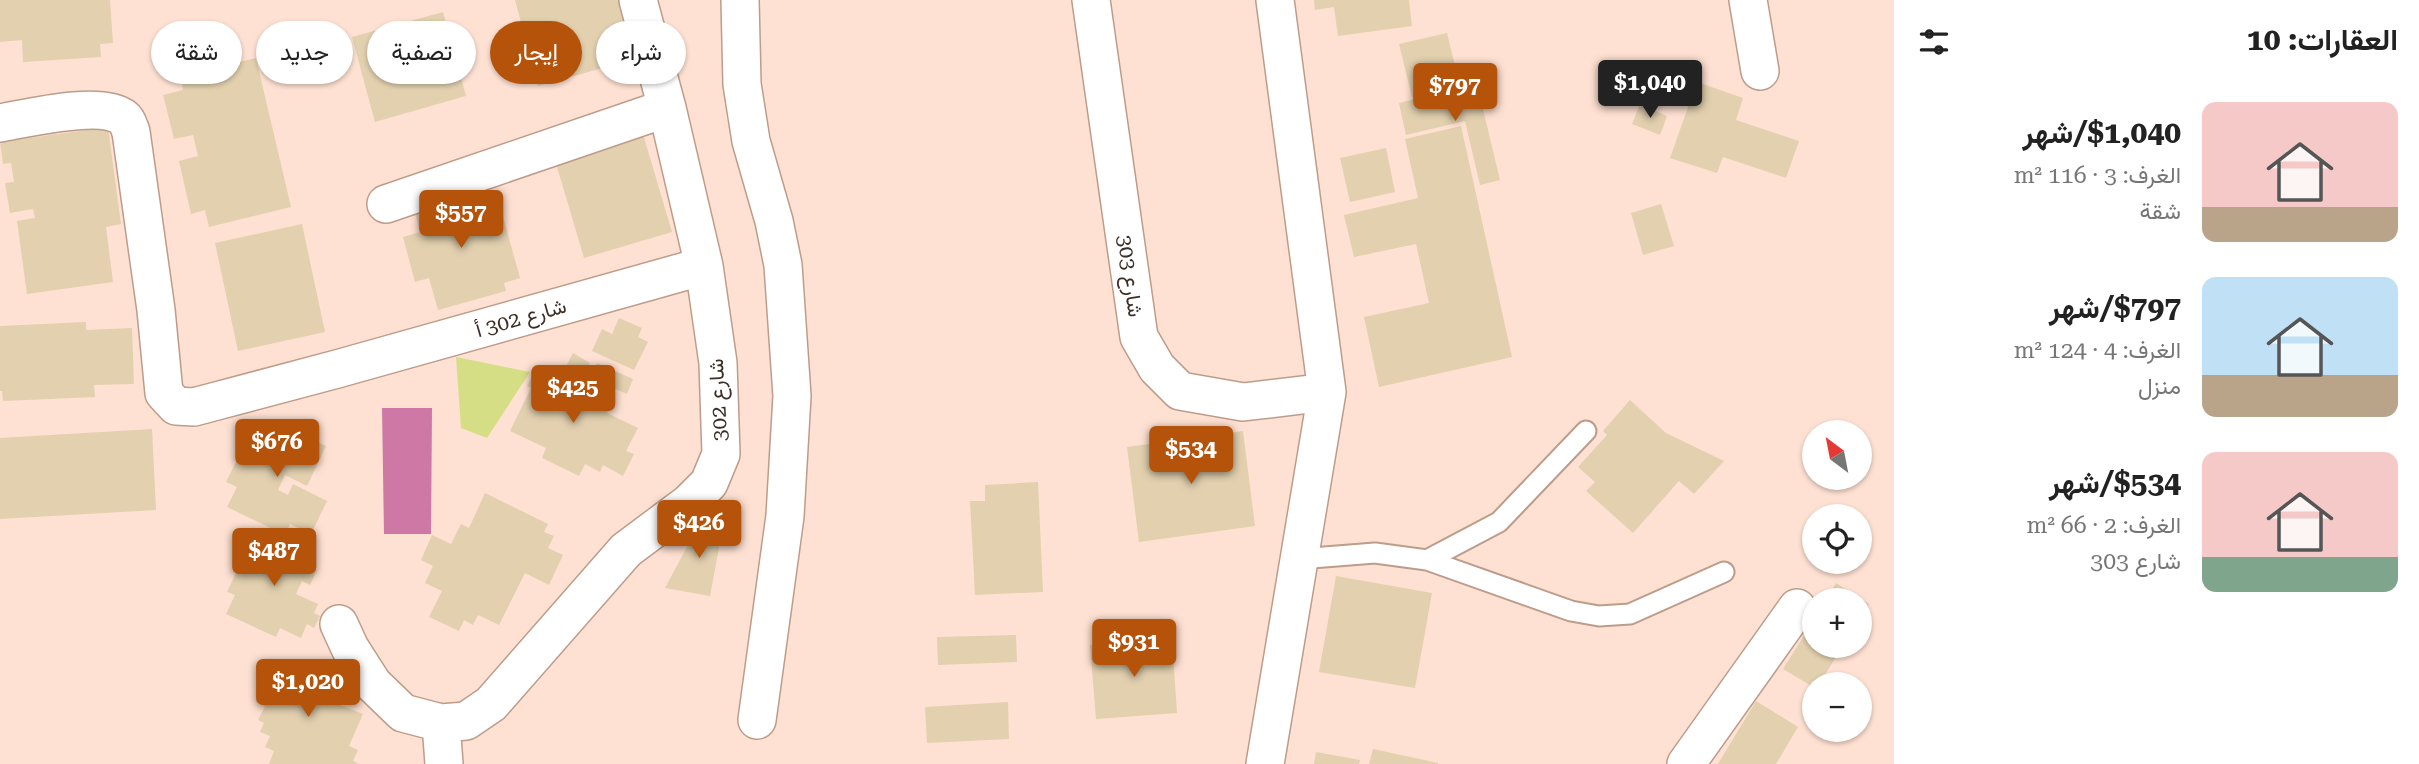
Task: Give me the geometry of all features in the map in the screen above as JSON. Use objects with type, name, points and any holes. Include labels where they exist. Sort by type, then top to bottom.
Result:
[{"type":"street","name":"شارع 302","points":[[441,723],[466,721],[491,704],[626,550],[689,503],[709,483],[721,454],[718,363],[704,266],[667,108],[638,0]]},
{"type":"street","points":[[740,0],[742,84],[751,141],[774,221],[783,265],[792,397],[785,516],[757,720]]},
{"type":"street","name":"شارع 303","points":[[1091,0],[1139,337],[1157,368],[1180,391],[1243,402],[1327,392]]},
{"type":"street","points":[[1265,764],[1327,392],[1275,0]]},
{"type":"street","points":[[1748,0],[1760,71]]},
{"type":"street","points":[[386,204],[667,108]]},
{"type":"street","name":"شارع 302 أ","points":[[0,123],[68,111],[111,111],[126,119],[131,132],[146,239],[164,393],[176,406],[194,407],[704,266]]},
{"type":"street","points":[[1686,764],[1797,608]]},
{"type":"street","points":[[340,624],[350,648],[373,684],[403,713],[441,723],[444,764]]},
{"type":"lane","points":[[1427,560],[1499,522],[1586,431]]},
{"type":"lane","points":[[1300,559],[1375,553],[1427,560],[1571,611],[1599,616],[1630,614],[1724,572]]},
{"type":"green space","points":[[456,357],[530,372],[487,438],[461,428]]},
{"type":"shaded area","points":[[382,408],[432,408],[431,534],[384,534]]},
{"type":"building","points":[[0,0],[110,0],[113,43],[100,44],[101,57],[23,62],[22,40],[0,42]]},
{"type":"building","points":[[515,0],[620,0],[625,21],[596,21],[596,70],[582,74],[582,21],[521,21]]},
{"type":"building","points":[[1314,0],[1409,0],[1412,26],[1338,36],[1334,7],[1315,10]]},
{"type":"building","points":[[443,12],[445,21],[410,21]]},
{"type":"building","points":[[367,33],[367,84],[463,84],[466,96],[375,122],[353,37]]},
{"type":"building","points":[[1447,33],[1460,86],[1412,97],[1399,44]]},
{"type":"building","points":[[256,58],[256,84],[262,84],[291,207],[209,227],[205,210],[191,214],[179,161],[198,156],[193,135],[174,139],[163,95],[183,90],[182,84],[242,84],[242,61]]},
{"type":"building","points":[[1697,82],[1743,98],[1736,120],[1799,141],[1786,178],[1723,157],[1717,173],[1670,158]]},
{"type":"building","points":[[1477,84],[1500,180],[1480,185],[1465,121],[1406,135],[1399,103]]},
{"type":"building","points":[[1640,104],[1667,116],[1660,135],[1632,124]]},
{"type":"building","points":[[1461,126],[1512,357],[1379,387],[1364,317],[1429,303],[1416,244],[1354,257],[1344,215],[1418,198],[1405,139]]},
{"type":"building","points":[[108,127],[121,224],[106,227],[113,282],[27,294],[17,221],[35,218],[33,209],[10,213],[5,183],[14,182],[11,163],[3,164],[0,142]]},
{"type":"building","points":[[643,134],[672,232],[584,258],[555,160]]},
{"type":"building","points":[[1386,148],[1395,192],[1350,202],[1340,158]]},
{"type":"building","points":[[468,189],[473,210],[499,202],[520,278],[504,283],[506,291],[438,310],[429,278],[415,282],[403,237],[420,232],[413,204]]},
{"type":"building","points":[[1661,204],[1674,246],[1643,255],[1631,213]]},
{"type":"building","points":[[302,224],[325,332],[238,351],[215,243]]},
{"type":"building","points":[[619,318],[642,328],[638,337],[648,342],[634,370],[592,351],[602,329],[612,334]]},
{"type":"building","points":[[86,322],[86,330],[132,328],[134,384],[94,385],[95,397],[3,401],[0,391],[0,326]]},
{"type":"building","points":[[573,353],[590,363],[583,375],[566,366]]},
{"type":"building","points":[[597,363],[633,379],[627,394],[590,378]]},
{"type":"building","points":[[546,366],[598,391],[595,397],[611,405],[607,413],[638,428],[626,451],[634,454],[623,476],[603,465],[600,472],[585,464],[579,476],[542,458],[546,448],[510,431],[531,388],[527,386],[534,373],[541,376]]},
{"type":"building","points":[[1630,400],[1666,433],[1724,461],[1694,494],[1679,481],[1633,533],[1586,491],[1595,482],[1578,467],[1607,435],[1603,431]]},
{"type":"building","points":[[271,420],[326,446],[307,486],[285,475],[278,490],[288,495],[293,484],[327,501],[311,534],[290,524],[285,535],[227,507],[237,487],[226,482],[238,458],[249,463],[252,458],[236,450],[249,425],[265,433]]},
{"type":"building","points":[[152,429],[156,510],[0,519],[0,438]]},
{"type":"building","points":[[1243,431],[1255,526],[1139,542],[1127,447]]},
{"type":"building","points":[[1038,482],[1043,592],[975,595],[970,501],[985,501],[985,485]]},
{"type":"building","points":[[485,493],[548,524],[544,532],[554,536],[548,548],[563,555],[549,585],[525,573],[499,625],[478,615],[473,625],[464,620],[459,631],[429,617],[442,591],[425,583],[433,566],[421,560],[432,535],[451,544],[461,524],[469,528]]},
{"type":"building","points":[[702,519],[724,521],[710,596],[665,588]]},
{"type":"building","points":[[276,533],[294,541],[292,546],[315,557],[310,567],[317,570],[310,585],[302,581],[296,594],[318,604],[314,613],[320,616],[314,628],[307,624],[301,638],[280,628],[276,637],[226,614],[235,595],[227,592],[252,539],[270,547]]},
{"type":"building","points":[[1336,576],[1432,593],[1415,688],[1319,672]]},
{"type":"building","points":[[1016,635],[1017,662],[938,665],[937,637]]},
{"type":"building","points":[[1172,638],[1177,713],[1096,719],[1090,645]]},
{"type":"building","points":[[1802,639],[1802,658],[1835,658],[1827,672],[1802,672],[1802,680],[1783,669]]},
{"type":"building","points":[[319,666],[349,679],[338,704],[363,714],[349,746],[358,750],[353,761],[359,764],[269,764],[274,751],[265,747],[270,736],[260,732],[264,723],[258,720],[265,706],[256,702],[269,673],[288,681],[294,667],[315,676]]},
{"type":"building","points":[[1756,701],[1798,727],[1776,764],[1718,764]]},
{"type":"building","points":[[1008,702],[1009,739],[927,743],[925,707]]},
{"type":"building","points":[[1373,749],[1438,763],[1438,764],[1369,764]]},
{"type":"building","points":[[1316,752],[1360,760],[1359,764],[1314,764]]}]
